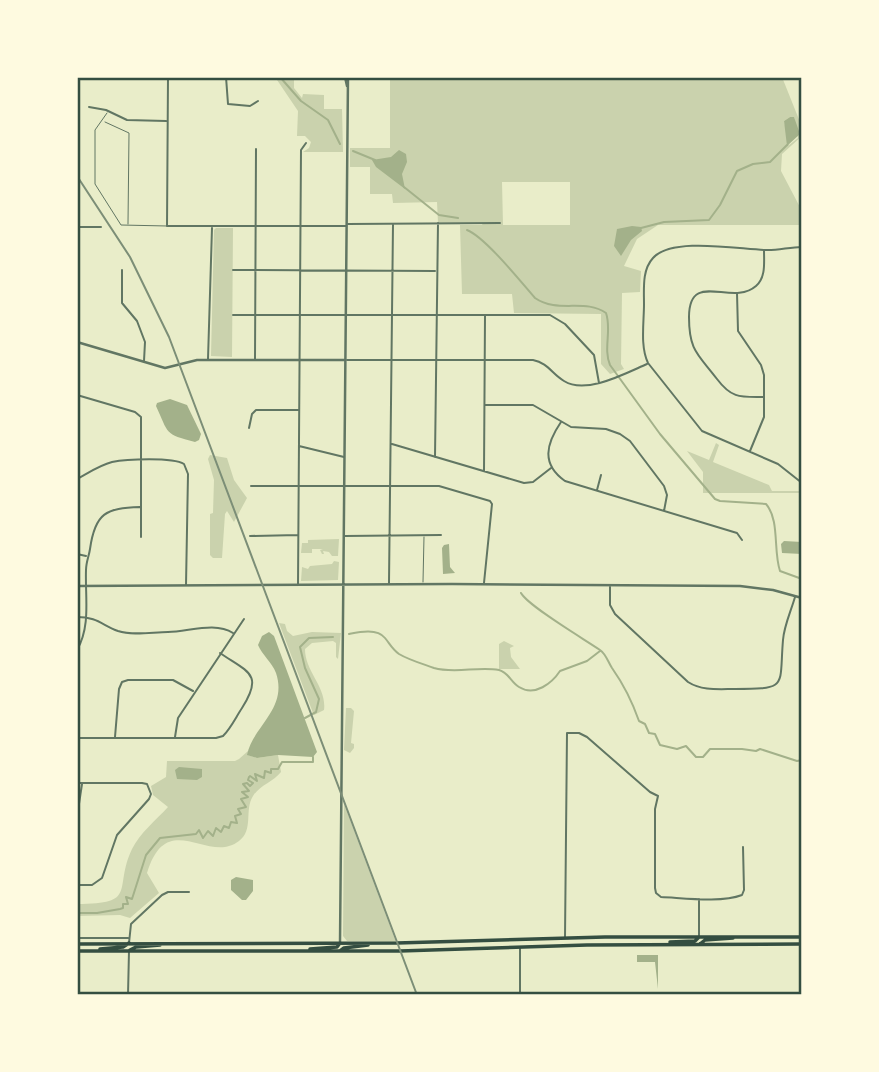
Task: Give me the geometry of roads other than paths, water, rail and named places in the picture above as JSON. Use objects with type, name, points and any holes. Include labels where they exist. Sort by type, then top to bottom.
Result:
[{"type":"main road","points":[[658,945],[695,941],[699,937]]},
{"type":"main road","points":[[699,944],[705,940],[738,937]]},
{"type":"main road","points":[[77,944],[129,941],[377,943],[565,938],[802,937]]},
{"type":"main road","points":[[88,951],[123,947],[129,941]]},
{"type":"main road","points":[[129,951],[136,947],[169,943]]},
{"type":"main road","points":[[298,951],[337,947],[341,943]]},
{"type":"main road","points":[[340,951],[377,943]]},
{"type":"main road","points":[[77,951],[340,951],[520,946],[802,944]]},
{"type":"street","points":[[168,77],[167,226],[500,223]]},
{"type":"street","points":[[226,77],[228,104],[250,106],[258,101]]},
{"type":"street","points":[[341,943],[346,77]]},
{"type":"street","points":[[89,107],[108,111],[127,120],[167,121]]},
{"type":"street","points":[[298,584],[301,150],[306,143]]},
{"type":"street","points":[[255,360],[256,149]]},
{"type":"street","points":[[435,457],[438,223]]},
{"type":"street","points":[[389,584],[393,224]]},
{"type":"street","points":[[208,360],[212,226]]},
{"type":"street","points":[[101,227],[78,227],[77,343],[168,368],[191,361],[208,360],[536,360],[571,385],[591,386],[648,363]]},
{"type":"street","points":[[802,247],[764,250],[677,247],[666,249],[655,256],[645,275],[644,350],[648,363],[699,429],[781,466],[802,483]]},
{"type":"street","points":[[764,250],[761,279],[750,290],[700,292],[693,296],[689,304],[690,342],[725,390],[737,397],[764,397]]},
{"type":"street","points":[[122,270],[123,306],[137,321],[145,342],[144,362]]},
{"type":"street","points":[[233,270],[438,271]]},
{"type":"street","points":[[737,292],[738,332],[763,368],[763,419],[750,452]]},
{"type":"street","points":[[233,315],[553,316],[565,324],[596,360],[599,383]]},
{"type":"street","points":[[484,472],[485,315]]},
{"type":"street","points":[[77,395],[139,415],[142,422],[141,537]]},
{"type":"street","points":[[485,405],[533,405],[576,428],[610,430],[628,440],[664,486],[667,495],[664,512]]},
{"type":"street","points":[[249,428],[252,414],[256,410],[298,410]]},
{"type":"street","points":[[561,422],[549,444],[552,468],[567,482],[737,533],[743,540]]},
{"type":"street","points":[[391,444],[527,484],[552,468]]},
{"type":"street","points":[[298,445],[345,457]]},
{"type":"street","points":[[77,479],[113,462],[177,461],[187,469],[186,586]]},
{"type":"street","points":[[596,491],[601,475]]},
{"type":"street","points":[[251,486],[439,486],[491,502],[484,584]]},
{"type":"street","points":[[77,650],[85,635],[86,586],[92,532],[101,517],[118,508],[142,508]]},
{"type":"street","points":[[250,536],[298,535]]},
{"type":"street","points":[[344,536],[441,535]]},
{"type":"street","points":[[77,554],[88,557]]},
{"type":"street","points":[[77,586],[745,586],[802,598]]},
{"type":"street","points":[[610,586],[610,605],[615,614],[688,682],[708,689],[762,689],[777,683],[783,671],[783,637],[795,596]]},
{"type":"street","points":[[77,617],[98,620],[125,632],[177,632],[223,628],[233,633]]},
{"type":"street","points":[[175,738],[176,721],[244,619]]},
{"type":"street","points":[[77,738],[219,737],[226,733],[252,691],[253,681],[248,673],[220,653]]},
{"type":"street","points":[[115,738],[119,689],[122,682],[173,680],[194,691]]},
{"type":"street","points":[[565,938],[567,733],[579,733],[587,737],[643,787],[658,796],[655,831],[656,893],[661,897],[736,898],[742,895],[743,847]]},
{"type":"street","points":[[77,783],[142,783],[147,784],[151,794],[117,835],[102,878],[92,885],[77,885]]},
{"type":"street","points":[[77,817],[82,783]]},
{"type":"street","points":[[77,938],[129,941],[131,924],[162,894],[189,892]]},
{"type":"street","points":[[699,898],[699,937]]},
{"type":"street","points":[[520,946],[520,995]]},
{"type":"street","points":[[128,995],[129,951]]},
{"type":"lane","points":[[108,111],[95,130],[95,184],[121,224],[167,226]]},
{"type":"lane","points":[[103,121],[129,133],[128,226]]},
{"type":"lane","points":[[423,584],[424,535]]},
{"type":"waterway","points":[[280,77],[301,101],[328,120],[340,144]]},
{"type":"waterway","points":[[641,228],[664,222],[709,220],[720,205],[737,171],[753,164],[770,162],[787,145]]},
{"type":"waterway","points":[[353,151],[375,160]]},
{"type":"waterway","points":[[404,187],[439,215],[458,218]]},
{"type":"waterway","points":[[467,230],[493,250],[535,298],[553,305],[589,307],[606,313],[610,365],[660,434],[715,499],[766,504],[775,527],[780,571],[802,579]]},
{"type":"waterway","points":[[521,593],[545,614],[602,652],[631,700],[639,721],[645,724],[649,733],[655,734],[660,745],[677,749],[686,746],[696,757],[703,757],[710,749],[760,749],[797,761],[802,760]]},
{"type":"waterway","points":[[349,634],[377,633],[399,654],[434,668],[499,670],[525,690],[542,687],[560,671],[587,661],[600,651]]},
{"type":"waterway","points":[[305,718],[316,712],[319,699],[305,668],[300,647],[309,638],[333,637]]},
{"type":"waterway","points":[[250,776],[257,781],[255,774],[264,778],[265,771],[271,773],[271,769],[278,769],[282,762],[313,762],[313,757]]},
{"type":"waterway","points":[[77,913],[120,909],[123,904],[128,904],[126,897],[132,899],[146,855],[160,838],[196,834],[199,830],[203,838],[208,831],[213,836],[216,828],[221,832],[224,826],[229,828],[231,822],[237,823],[235,816],[241,814],[238,809],[246,807],[241,799],[248,797],[242,792],[249,791],[243,784],[250,786],[253,783],[248,780],[249,777]]},
{"type":"railway","points":[[77,176],[130,257],[169,337],[417,995]]}]
